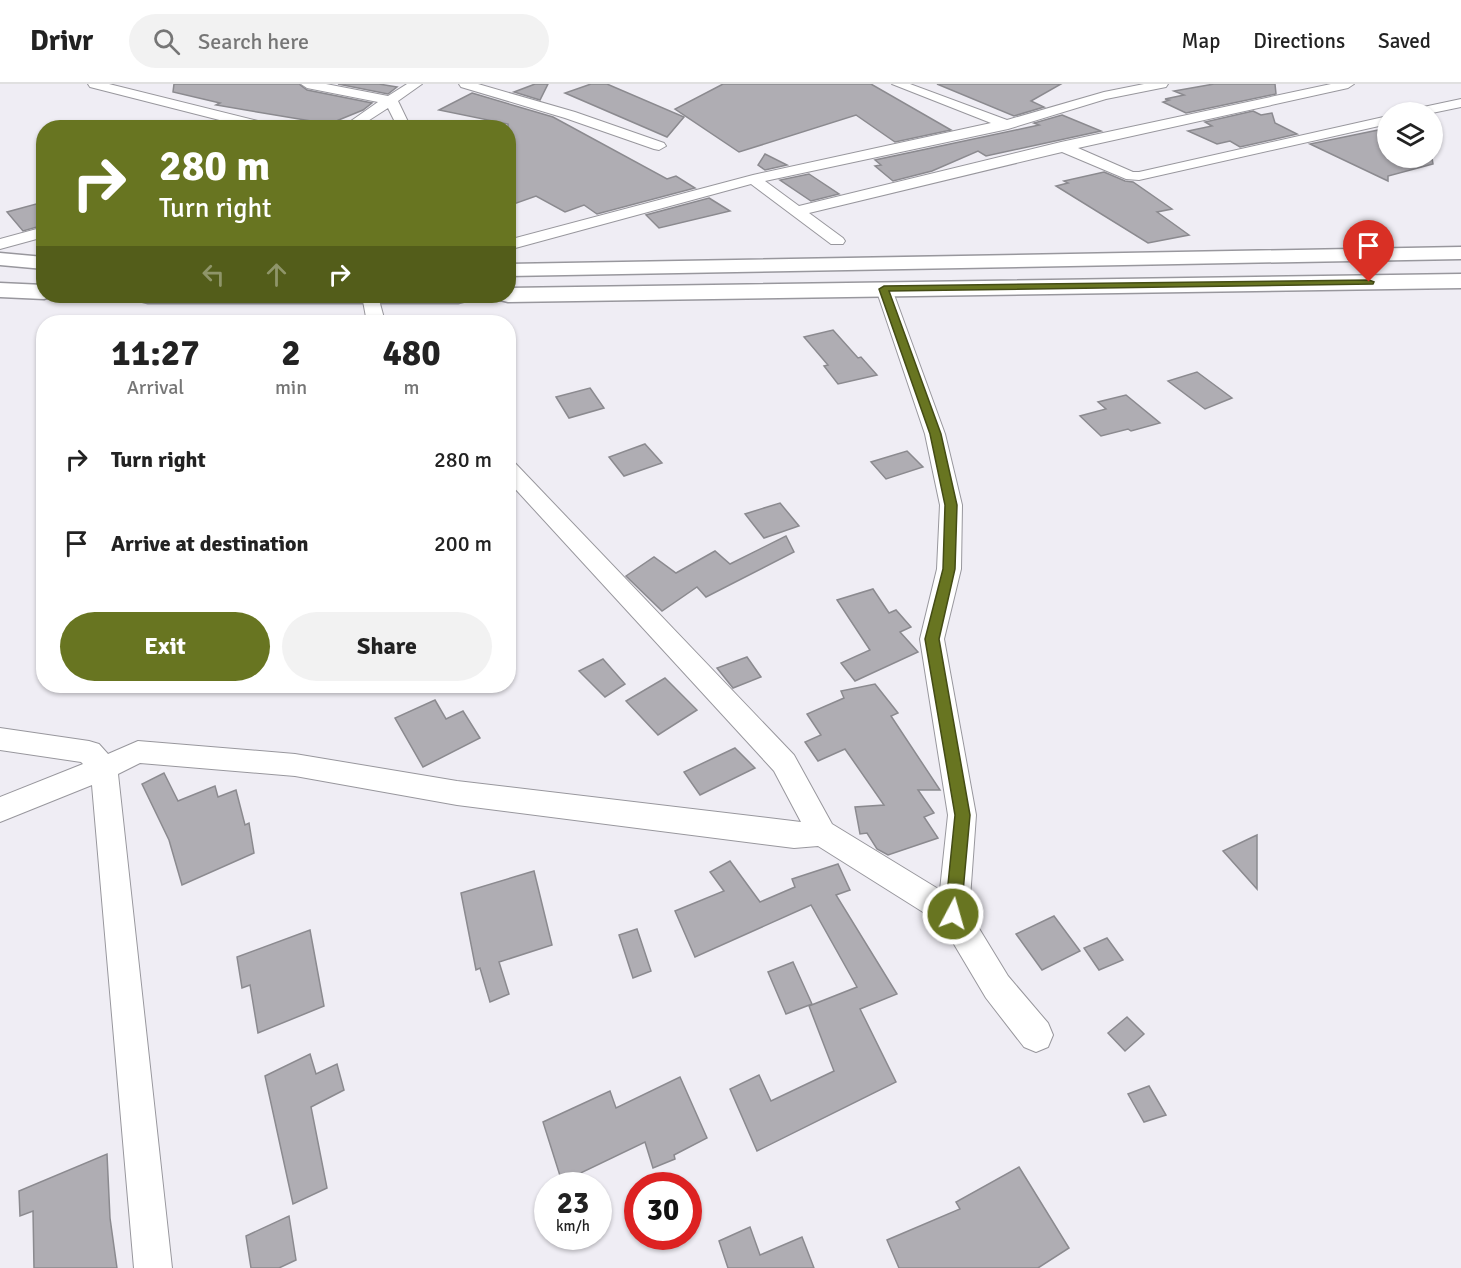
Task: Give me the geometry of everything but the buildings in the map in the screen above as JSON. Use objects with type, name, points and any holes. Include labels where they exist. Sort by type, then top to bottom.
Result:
[{"type":"street","points":[[98,84],[238,120]]},
{"type":"street","points":[[307,84],[391,100]]},
{"type":"street","points":[[360,120],[416,84]]},
{"type":"street","points":[[465,84],[570,115],[659,146]]},
{"type":"street","points":[[489,92],[501,84]]},
{"type":"street","points":[[898,84],[1026,132]]},
{"type":"street","points":[[516,243],[753,179],[1007,124],[1104,96],[1162,84]]},
{"type":"street","points":[[798,212],[1064,147],[1348,84]]},
{"type":"street","points":[[1083,88],[1104,96]]},
{"type":"street","points":[[391,100],[401,120]]},
{"type":"street","points":[[1443,107],[1461,103]]},
{"type":"street","points":[[1045,140],[1131,176],[1139,176],[1377,122]]},
{"type":"street","points":[[753,179],[837,241]]},
{"type":"street","points":[[0,244],[36,234]]},
{"type":"street","points":[[516,270],[1461,253]]},
{"type":"street","points":[[0,259],[36,262]]},
{"type":"street","points":[[516,294],[1461,281]]},
{"type":"street","points":[[884,289],[935,434],[951,505],[949,569],[932,639],[962,815],[953,914]]},
{"type":"street","points":[[0,290],[36,292]]},
{"type":"street","points":[[516,477],[784,763],[822,833],[953,914],[997,987],[1036,1035]]},
{"type":"street","points":[[0,739],[89,752],[104,768],[153,1268]]},
{"type":"street","points":[[0,810],[138,752],[295,765],[457,793],[794,835],[822,833]]},
{"type":"route","points":[[953,914],[962,815],[932,639],[949,569],[951,505],[935,434],[884,289],[1369,282]]}]
